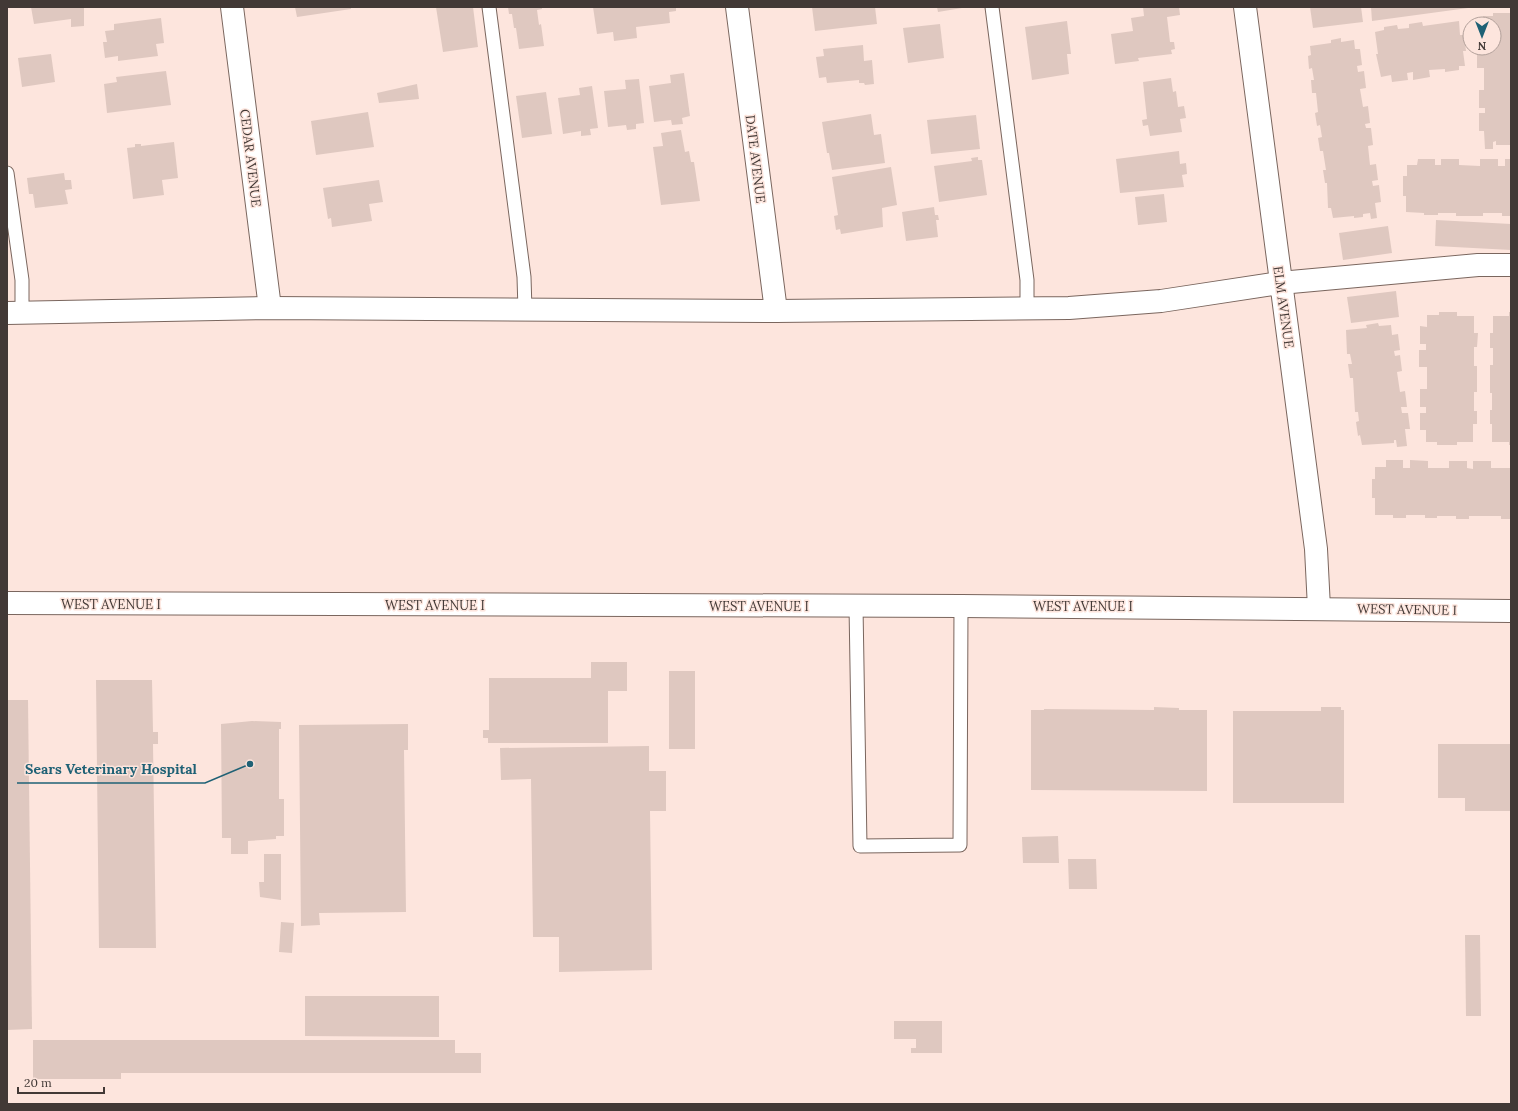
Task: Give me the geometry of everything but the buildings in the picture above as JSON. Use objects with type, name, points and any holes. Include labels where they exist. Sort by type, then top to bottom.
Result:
[{"type":"street","name":"CEDAR AVENUE","points":[[232,7],[270,308]]},
{"type":"street","name":"DATE AVENUE","points":[[737,7],[776,311]]},
{"type":"street","name":"ELM AVENUE","points":[[1245,7],[1280,284],[1316,549],[1319,608]]},
{"type":"street","points":[[14,313],[270,308],[776,311],[1069,308],[1161,301],[1280,284],[1478,265],[1511,264]]},
{"type":"street","name":"WEST AVENUE I","points":[[7,603],[961,606],[1319,608],[1511,611]]},
{"type":"lane","points":[[488,7],[524,277],[525,310]]},
{"type":"lane","points":[[992,7],[1027,280],[1027,308]]},
{"type":"lane","points":[[7,173],[22,280],[14,313]]},
{"type":"lane","points":[[856,606],[860,846],[960,845],[961,606]]},
{"type":"place","name":"Sears Veterinary Hospital","points":[[250,764]]}]
